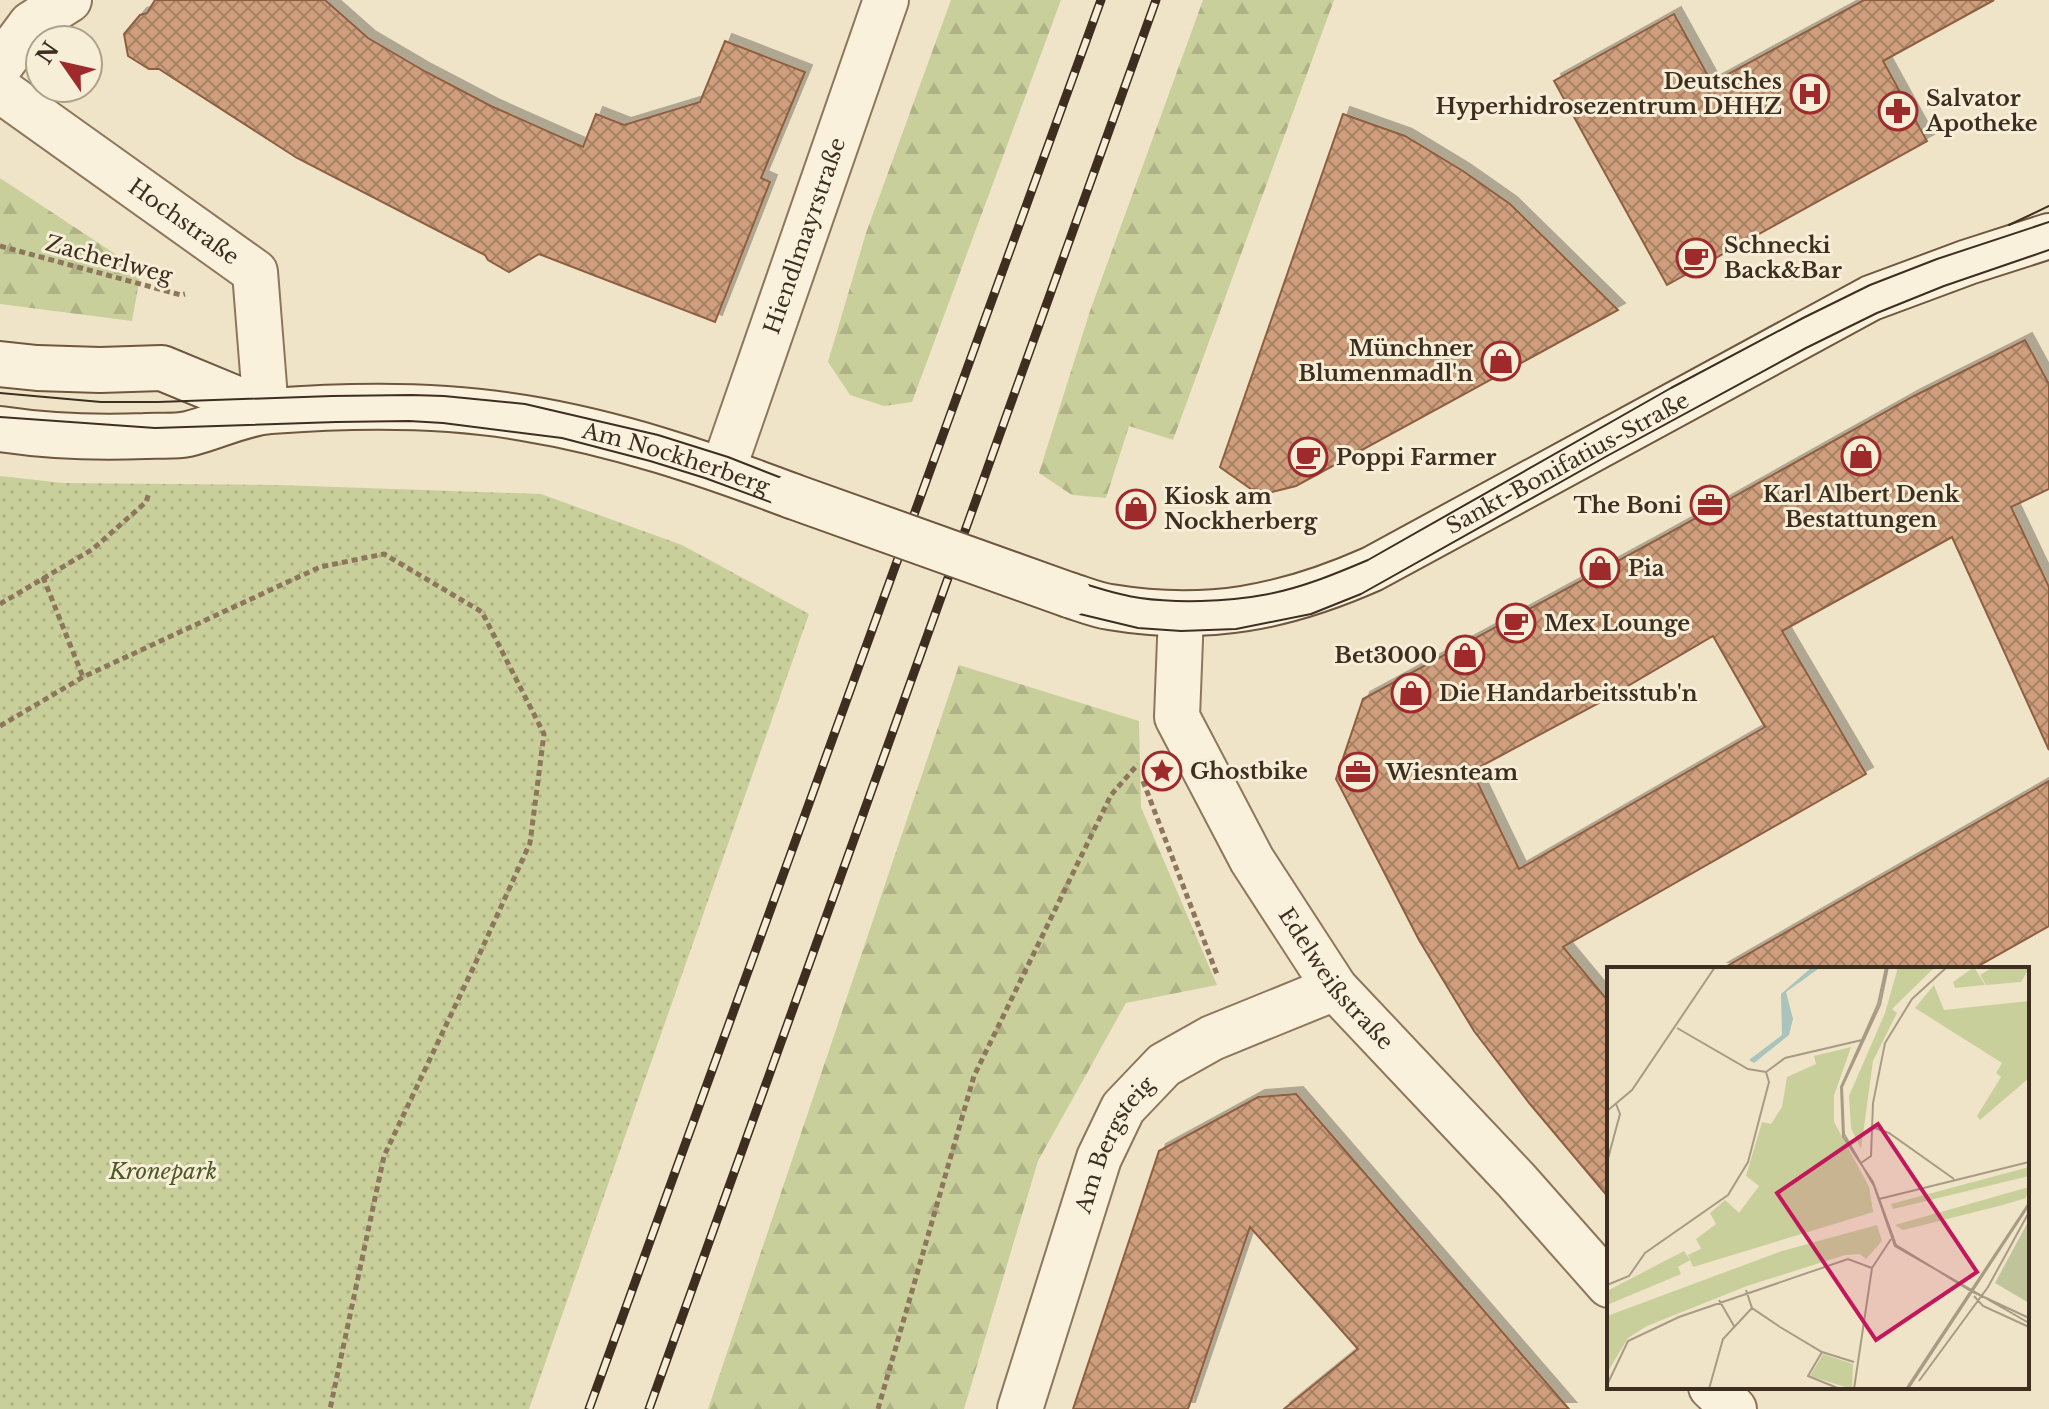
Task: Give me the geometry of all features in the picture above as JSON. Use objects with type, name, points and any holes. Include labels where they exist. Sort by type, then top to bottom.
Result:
[{"type":"street","points":[[0,66],[31,24],[69,0]]},
{"type":"street","name":"Hiendlmayrstraße","points":[[723,470],[886,0]]},
{"type":"street","name":"Hochstraße","points":[[0,90],[255,272],[266,411]]},
{"type":"street","name":"Sankt-Bonifatius-Straße","points":[[1069,595],[1108,607],[1181,614],[1268,606],[1303,597],[1372,569],[1871,298],[2049,236]]},
{"type":"street","name":"Am Nockherberg","points":[[0,364],[100,370],[162,368],[266,411]]},
{"type":"street","name":"Am Nockherberg","points":[[0,429],[123,437],[185,434],[266,411],[410,408],[524,418],[655,448],[723,470],[1069,595]]},
{"type":"street","name":"Edelweißstraße","points":[[1181,614],[1177,717],[1252,860],[1335,988],[1517,1181],[1607,1283]]},
{"type":"street","name":"Am Bergsteig","points":[[1020,1409],[1099,1158],[1123,1108],[1164,1065],[1212,1038],[1335,988]]},
{"type":"street","points":[[1713,1389],[1734,1409]]},
{"type":"path","name":"Zacherlweg","points":[[0,246],[181,295],[255,272]]},
{"type":"path","points":[[0,604],[93,549],[146,502]]},
{"type":"path","points":[[0,726],[83,677],[320,567],[384,554],[482,612],[544,734],[530,843],[384,1156],[330,1409]]},
{"type":"path","points":[[43,577],[83,677]]},
{"type":"path","points":[[878,1409],[974,1076],[1111,795],[1177,717]]},
{"type":"path","points":[[1137,765],[1238,1028]]},
{"type":"green space","points":[[951,0],[1061,0],[912,402],[884,406],[850,395],[828,362],[866,233]]},
{"type":"green space","points":[[1203,0],[1334,0],[1173,440],[1129,426],[1106,498],[1072,495],[1039,473],[1090,311]]},
{"type":"green space","points":[[0,178],[141,271],[132,321],[0,304]]},
{"type":"green space","name":"Kronepark","points":[[0,476],[63,483],[279,485],[541,494],[682,545],[809,614],[529,1409],[0,1409]]},
{"type":"green space","points":[[959,665],[1139,721],[1141,807],[1217,985],[1126,1003],[1038,1161],[964,1409],[708,1409]]},
{"type":"building","points":[[155,0],[325,0],[368,38],[426,72],[491,106],[583,147],[596,114],[624,125],[700,102],[725,41],[805,72],[761,178],[770,182],[715,322],[539,254],[509,272],[485,255],[297,158],[159,69],[149,69],[128,56],[124,34],[140,15],[147,13]]},
{"type":"building","points":[[1864,0],[1994,0],[1883,61],[1927,141],[1667,285],[1554,81],[1674,14],[1712,83]]},
{"type":"building","points":[[1343,114],[1405,136],[1510,204],[1618,310],[1296,486],[1272,492],[1251,489],[1220,467]]},
{"type":"building","points":[[2025,340],[2049,384],[2049,489],[2011,507],[2049,587],[2049,750],[1952,537],[1782,631],[1866,774],[1563,947],[1607,1000],[1607,1196],[1474,1031],[1419,940],[1336,779],[1363,699],[1914,396]],"holes":[[[1713,636],[1765,727],[1519,869],[1472,771],[1599,703]]]},
{"type":"building","points":[[2049,781],[2049,926],[1977,967],[1725,967]]},
{"type":"building","points":[[1296,1094],[1569,1409],[1284,1409],[1358,1349],[1250,1227],[1188,1409],[1073,1409],[1159,1151],[1258,1097]]},
{"type":"tram line","points":[[2009,225],[2049,206]]},
{"type":"tram line","points":[[0,393],[101,402],[412,395],[525,404],[658,435],[728,457],[797,484],[1115,593],[1169,601],[1234,599],[1290,589],[1368,560],[1671,388],[1803,318],[1870,285],[2049,222]]},
{"type":"tram line","points":[[0,417],[155,428],[409,421],[562,438],[705,478],[1063,610],[1138,628],[1181,631],[1236,629],[1311,614],[1361,594],[1806,348],[1877,313],[2049,250]]},
{"type":"railway","points":[[589,1409],[1101,0]]},
{"type":"railway","points":[[649,1409],[1156,0]]},
{"type":"place","name":"Deutsches Hyperhidrosezentrum DHHZ","points":[[1810,94]]},
{"type":"place","name":"Salvator Apotheke","points":[[1898,111]]},
{"type":"place","name":"Schnecki Back&Bar","points":[[1696,258]]},
{"type":"place","name":"Münchner Blumenmadl'n","points":[[1501,361]]},
{"type":"place","name":"Karl Albert Denk Bestattungen","points":[[1861,456]]},
{"type":"place","name":"Poppi Farmer","points":[[1308,457]]},
{"type":"place","name":"The Boni","points":[[1710,505]]},
{"type":"place","name":"Kiosk am Nockherberg","points":[[1136,509]]},
{"type":"place","name":"Pia","points":[[1600,568]]},
{"type":"place","name":"Mex Lounge","points":[[1516,623]]},
{"type":"place","name":"Bet3000","points":[[1465,655]]},
{"type":"place","name":"Die Handarbeitsstub'n","points":[[1411,693]]},
{"type":"place","name":"Ghostbike","points":[[1162,771]]},
{"type":"place","name":"Wiesnteam","points":[[1358,772]]}]
